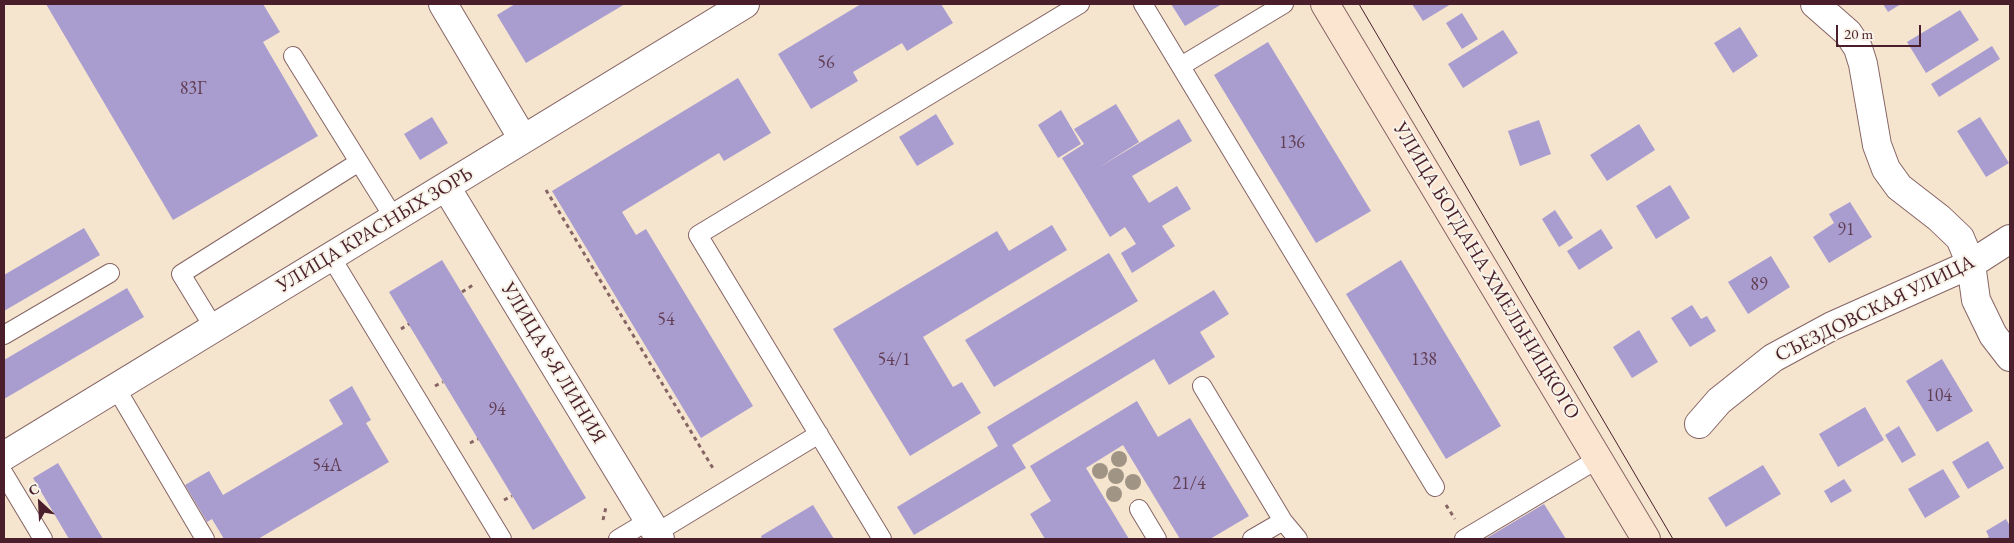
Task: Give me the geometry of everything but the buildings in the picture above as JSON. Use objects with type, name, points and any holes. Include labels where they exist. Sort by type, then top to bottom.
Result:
[{"type":"main road","name":"УЛИЦА БОГДАНА ХМЕЛЬНИЦКОГО","points":[[1326,4],[1646,539]]},
{"type":"street","points":[[443,4],[523,139]]},
{"type":"street","name":"УЛИЦА КРАСНЫХ ЗОРЬ","points":[[4,456],[745,4]]},
{"type":"street","points":[[1815,4],[1848,33],[1858,48],[1863,64],[1877,145],[1886,169],[1899,187],[1940,218],[1960,238],[1971,264],[1976,300],[1993,335],[2010,357]]},
{"type":"street","name":"УЛИЦА 8-Я ЛИНИЯ","points":[[446,187],[655,531]]},
{"type":"street","name":"СЪЕЗДОВСКАЯ УЛИЦА","points":[[1699,424],[1719,401],[1773,358],[1832,326],[1971,264],[2010,239]]},
{"type":"lane","points":[[882,539],[698,235],[1080,4]]},
{"type":"lane","points":[[1143,4],[1435,487]]},
{"type":"lane","points":[[1181,66],[1284,4]]},
{"type":"lane","points":[[293,56],[394,218]]},
{"type":"lane","points":[[214,328],[181,274],[359,162]]},
{"type":"lane","points":[[331,257],[502,539]]},
{"type":"lane","points":[[4,335],[110,273]]},
{"type":"lane","points":[[1202,386],[1283,521],[1298,539]]},
{"type":"lane","points":[[116,388],[205,539]]},
{"type":"lane","points":[[618,539],[655,531],[819,434]]},
{"type":"lane","points":[[1465,539],[1598,458]]},
{"type":"lane","points":[[4,474],[43,539]]},
{"type":"lane","points":[[1138,509],[1157,539]]},
{"type":"lane","points":[[1252,539],[1283,521]]},
{"type":"path","points":[[546,190],[727,490]]},
{"type":"path","points":[[462,292],[472,286]]},
{"type":"path","points":[[1435,487],[1465,539]]},
{"type":"path","points":[[601,524],[605,517],[607,502]]},
{"type":"tram line","points":[[1359,4],[1673,539]]}]
